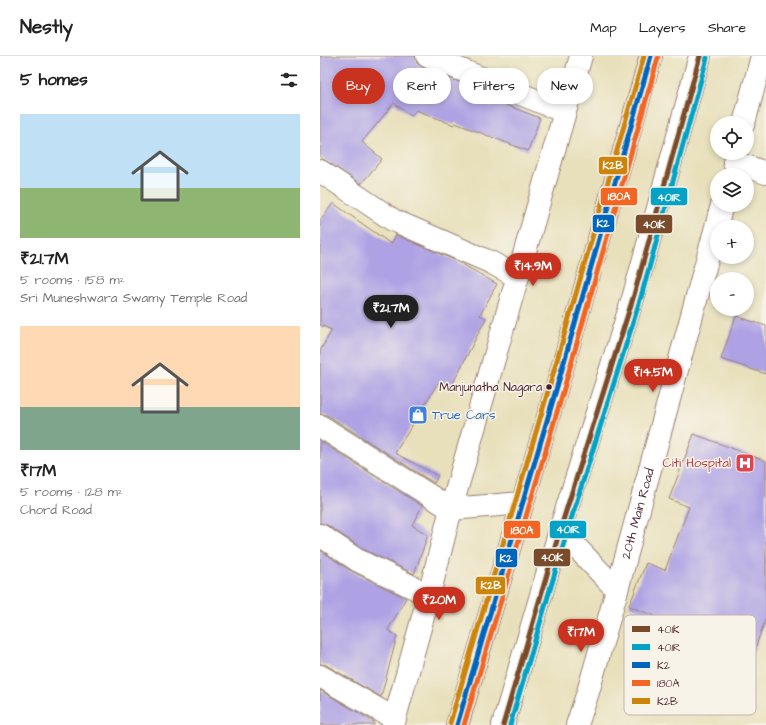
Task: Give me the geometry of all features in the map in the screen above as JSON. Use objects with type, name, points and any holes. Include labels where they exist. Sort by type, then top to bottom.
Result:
[{"type":"street","points":[[427,56],[565,112]]},
{"type":"street","points":[[320,676],[394,722],[451,509],[581,56]]},
{"type":"street","points":[[503,725],[560,530],[634,295],[700,56]]},
{"type":"street","points":[[694,80],[710,56]]},
{"type":"street","points":[[746,116],[762,56]]},
{"type":"street","points":[[457,725],[560,375],[649,59]]},
{"type":"street","points":[[734,164],[766,173]]},
{"type":"street","points":[[321,173],[393,220],[490,262],[518,277]]},
{"type":"street","name":"20th Main Road","points":[[577,725],[617,590],[720,212]]},
{"type":"street","points":[[320,426],[451,509],[522,503]]},
{"type":"street","points":[[560,530],[617,590]]},
{"type":"street","points":[[320,535],[357,560],[429,595]]},
{"type":"building","points":[[320,56],[415,56],[417,63],[424,68],[393,68],[393,104],[362,142],[382,159],[361,184],[320,157]]},
{"type":"building","points":[[451,79],[459,82],[459,104],[504,104],[540,118],[528,151],[416,110],[411,116],[395,104],[451,104]]},
{"type":"building","points":[[333,203],[391,244],[396,235],[457,261],[497,284],[480,315],[486,318],[450,389],[438,383],[395,453],[438,476],[434,483],[327,415],[320,414],[320,351],[332,330],[320,325],[320,221]]},
{"type":"building","points":[[736,316],[766,326],[766,374],[721,359]]},
{"type":"building","points":[[694,434],[766,461],[766,618],[756,646],[756,615],[652,615],[629,606],[646,563],[665,570],[689,507],[669,499]]},
{"type":"building","points":[[320,441],[422,506],[412,525],[428,535],[414,574],[363,549],[327,525],[320,523]]},
{"type":"building","points":[[320,550],[351,571],[406,598],[388,630],[397,636],[381,697],[326,665],[320,664]]},
{"type":"building","points":[[320,690],[374,722],[374,725],[320,725]]},
{"type":"transit line","name":"K2B","points":[[450,723],[549,388],[644,56]]},
{"type":"transit line","name":"K2","points":[[457,725],[556,390],[651,56]]},
{"type":"transit line","name":"401K","points":[[503,725],[560,530],[634,295],[700,56]]},
{"type":"transit line","name":"180A","points":[[464,725],[563,392],[658,58]]},
{"type":"transit line","name":"401R","points":[[510,725],[567,532],[641,297],[707,58]]},
{"type":"place","name":"Manjunatha Nagara","points":[[549,387]]},
{"type":"place","name":"True Cars","points":[[418,415]]},
{"type":"place","name":"Citi Hospital","points":[[745,463]]}]
